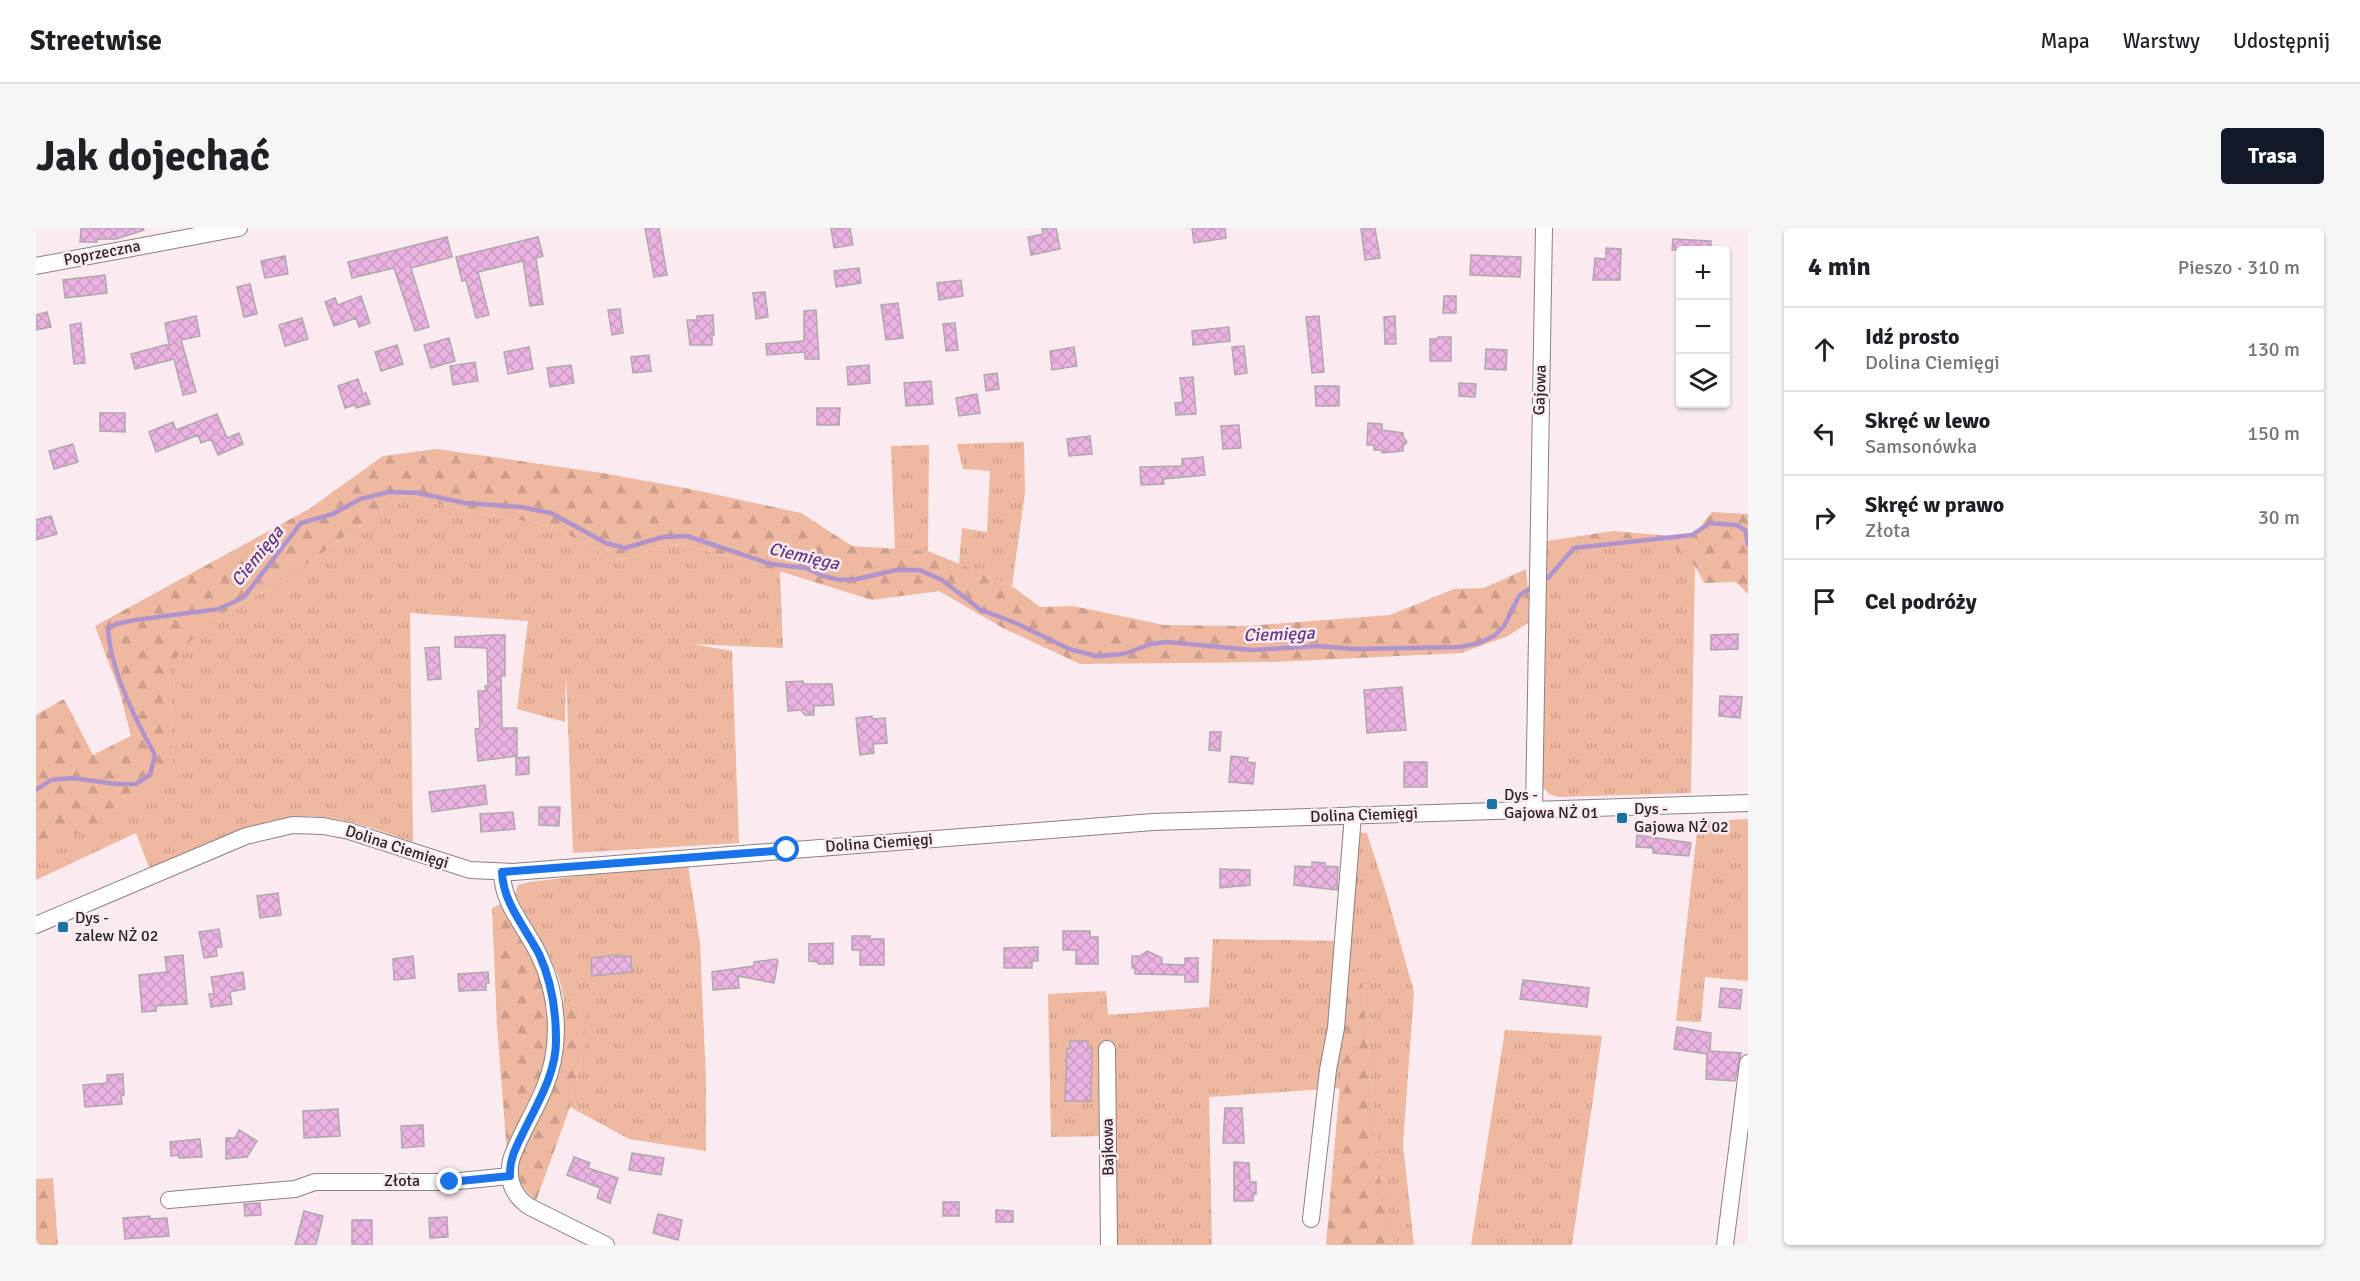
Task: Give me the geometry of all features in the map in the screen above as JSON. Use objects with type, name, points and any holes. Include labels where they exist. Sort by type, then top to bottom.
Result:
[{"type":"street","name":"Poprzeczna","points":[[36,266],[239,228]]},
{"type":"street","name":"Gajowa","points":[[1534,810],[1544,228]]},
{"type":"street","name":"Dolina Ciemięgi","points":[[36,926],[246,836],[293,825],[323,826],[349,831],[463,868],[502,872],[1153,822],[1534,810],[1671,810],[1748,804]]},
{"type":"street","points":[[1311,1220],[1328,1070],[1336,1028],[1353,815]]},
{"type":"street","points":[[502,872],[505,895],[532,940],[548,978],[554,1007],[556,1041],[549,1078],[513,1154],[510,1176],[514,1191],[525,1204],[606,1245]]},
{"type":"street","name":"Bajkowa","points":[[1107,1049],[1109,1245]]},
{"type":"street","points":[[1725,1245],[1748,1063]]},
{"type":"street","name":"Złota","points":[[169,1200],[295,1189],[315,1182],[450,1182],[510,1176]]},
{"type":"green space","points":[[1024,442],[1025,493],[1012,586],[959,564],[962,528],[987,532],[990,471],[963,469],[957,444]]},
{"type":"green space","points":[[929,445],[928,551],[895,549],[891,446]]},
{"type":"green space","points":[[437,449],[602,473],[801,513],[852,546],[928,551],[1012,586],[1040,607],[1073,606],[1164,625],[1247,626],[1390,615],[1454,589],[1484,588],[1526,569],[1529,600],[1528,623],[1508,636],[1461,653],[1274,662],[1080,664],[1003,628],[939,591],[872,600],[681,544],[655,546],[633,558],[609,559],[592,547],[551,526],[467,511],[402,495],[282,582],[206,622],[169,667],[173,762],[124,812],[36,852],[36,715],[64,699],[93,755],[131,736],[120,693],[95,626],[309,509],[383,456]]},
{"type":"green space","points":[[402,495],[467,511],[551,526],[592,547],[609,559],[633,558],[655,546],[681,544],[780,571],[783,648],[692,644],[732,651],[739,843],[573,853],[566,674],[565,722],[517,709],[528,621],[410,613],[413,842],[360,824],[333,818],[306,816],[287,818],[247,828],[150,870],[136,833],[36,880],[36,852],[173,763],[169,666],[206,622],[282,582]]},
{"type":"green space","points":[[1712,512],[1748,514],[1748,594],[1736,582],[1704,583],[1694,564],[1666,540],[1574,548],[1547,577],[1547,541],[1613,531],[1692,538]]},
{"type":"green space","points":[[1666,540],[1695,564],[1691,793],[1559,797],[1549,794],[1541,785],[1544,602],[1548,578],[1574,548]]},
{"type":"green space","points":[[1748,819],[1748,981],[1705,977],[1701,1022],[1676,1021],[1698,822]]},
{"type":"green space","points":[[1342,831],[1367,833],[1414,992],[1403,1145],[1414,1245],[1397,1245],[1380,1179],[1361,968],[1349,979],[1340,1088],[1209,1097],[1212,1245],[1113,1245],[1112,1136],[1051,1137],[1048,994],[1106,991],[1108,1015],[1209,1007],[1213,939],[1344,941]]},
{"type":"green space","points":[[688,865],[700,943],[706,1081],[706,1151],[629,1139],[570,1107],[584,1046],[579,1000],[564,1003],[562,989],[552,961],[515,894],[518,885],[531,882],[625,870]]},
{"type":"green space","points":[[501,904],[529,952],[547,1005],[579,1000],[585,1018],[584,1046],[570,1107],[536,1201],[523,1187],[507,1152],[497,1026],[492,908]]},
{"type":"green space","points":[[1361,967],[1380,1179],[1397,1245],[1326,1245],[1349,979]]},
{"type":"green space","points":[[1505,1030],[1602,1036],[1572,1245],[1471,1245]]},
{"type":"green space","points":[[53,1178],[58,1245],[36,1245],[36,1179]]},
{"type":"building","points":[[81,228],[143,228],[144,230],[116,239],[80,242]]},
{"type":"building","points":[[645,228],[659,228],[667,275],[654,277]]},
{"type":"building","points":[[831,228],[850,228],[853,245],[834,248]]},
{"type":"building","points":[[1056,228],[1060,249],[1031,255],[1028,237],[1043,234],[1042,229]]},
{"type":"building","points":[[1192,228],[1225,228],[1226,238],[1194,243]]},
{"type":"building","points":[[1361,228],[1375,228],[1380,258],[1365,260]]},
{"type":"building","points":[[447,237],[452,257],[411,268],[429,327],[415,331],[394,268],[352,278],[348,262]]},
{"type":"building","points":[[538,237],[543,256],[536,258],[543,304],[530,306],[523,261],[478,272],[489,315],[476,318],[466,280],[462,281],[456,257]]},
{"type":"building","points":[[1673,239],[1711,241],[1711,246],[1676,246],[1676,250],[1672,250]]},
{"type":"building","points":[[1606,248],[1621,249],[1620,280],[1593,280],[1595,258],[1606,259]]},
{"type":"building","points":[[1471,255],[1521,257],[1520,277],[1470,275]]},
{"type":"building","points":[[285,256],[288,274],[265,278],[261,261]]},
{"type":"building","points":[[859,268],[861,283],[836,287],[834,271]]},
{"type":"building","points":[[105,275],[107,293],[65,298],[63,280]]},
{"type":"building","points":[[961,280],[963,296],[939,300],[937,283]]},
{"type":"building","points":[[250,284],[257,314],[244,317],[237,287]]},
{"type":"building","points":[[765,292],[768,317],[756,319],[753,293]]},
{"type":"building","points":[[361,296],[370,323],[359,327],[356,318],[334,326],[325,302],[335,298],[338,305]]},
{"type":"building","points":[[1444,296],[1456,296],[1456,313],[1443,313]]},
{"type":"building","points":[[898,303],[903,338],[886,340],[881,305]]},
{"type":"building","points":[[620,309],[623,333],[612,335],[608,310]]},
{"type":"building","points":[[816,310],[819,359],[805,359],[805,352],[767,355],[766,344],[804,341],[804,311]]},
{"type":"building","points":[[47,312],[51,327],[36,330],[36,315]]},
{"type":"building","points":[[713,315],[712,345],[690,345],[687,320],[697,320],[697,316]]},
{"type":"building","points":[[196,316],[200,336],[181,340],[196,392],[183,395],[174,359],[135,369],[131,354],[169,344],[165,323]]},
{"type":"building","points":[[1319,316],[1324,372],[1312,373],[1306,317]]},
{"type":"building","points":[[1395,316],[1396,344],[1385,344],[1384,317]]},
{"type":"building","points":[[302,318],[308,339],[285,346],[279,325]]},
{"type":"building","points":[[81,323],[85,363],[74,364],[70,325]]},
{"type":"building","points":[[955,323],[958,350],[946,351],[943,324]]},
{"type":"building","points":[[1229,327],[1230,341],[1193,345],[1192,331]]},
{"type":"building","points":[[1438,337],[1451,337],[1451,361],[1430,361],[1430,339],[1438,339]]},
{"type":"building","points":[[449,338],[455,361],[431,368],[424,345]]},
{"type":"building","points":[[397,345],[403,364],[381,371],[375,352]]},
{"type":"building","points":[[1244,346],[1247,373],[1235,375],[1232,347]]},
{"type":"building","points":[[529,347],[533,369],[508,374],[504,352]]},
{"type":"building","points":[[1074,347],[1077,366],[1052,370],[1050,351]]},
{"type":"building","points":[[1486,349],[1507,350],[1506,370],[1485,369]]},
{"type":"building","points":[[649,355],[651,371],[633,373],[631,357]]},
{"type":"building","points":[[475,362],[478,381],[453,385],[450,366]]},
{"type":"building","points":[[571,365],[574,383],[550,387],[547,368]]},
{"type":"building","points":[[869,365],[870,383],[848,385],[847,367]]},
{"type":"building","points":[[997,373],[999,389],[986,391],[984,375]]},
{"type":"building","points":[[1193,377],[1196,414],[1176,415],[1175,403],[1183,402],[1180,378]]},
{"type":"building","points":[[358,379],[363,394],[366,393],[370,404],[345,408],[338,386]]},
{"type":"building","points":[[931,381],[933,404],[906,406],[904,383]]},
{"type":"building","points":[[1459,383],[1476,384],[1475,397],[1459,396]]},
{"type":"building","points":[[1315,386],[1339,386],[1339,406],[1316,406]]},
{"type":"building","points":[[977,394],[980,413],[959,416],[956,398]]},
{"type":"building","points":[[817,408],[840,408],[839,425],[817,425]]},
{"type":"building","points":[[100,413],[125,413],[125,432],[100,431]]},
{"type":"building","points":[[217,414],[227,438],[239,433],[243,444],[218,455],[211,439],[201,443],[198,435],[156,452],[149,432],[173,422],[176,430]]},
{"type":"building","points":[[1368,423],[1382,424],[1382,430],[1403,433],[1407,442],[1403,446],[1403,451],[1382,453],[1382,450],[1374,450],[1374,445],[1367,445]]},
{"type":"building","points":[[1239,425],[1241,448],[1223,449],[1221,426]]},
{"type":"building","points":[[1090,436],[1092,454],[1069,456],[1067,439]]},
{"type":"building","points":[[73,444],[78,462],[54,469],[49,451]]},
{"type":"building","points":[[1203,457],[1205,475],[1163,479],[1164,484],[1141,485],[1140,467],[1182,466],[1182,459]]},
{"type":"building","points":[[51,516],[57,534],[36,540],[36,520]]},
{"type":"building","points":[[1738,634],[1738,649],[1711,650],[1711,635]]},
{"type":"building","points":[[505,635],[505,676],[501,676],[502,728],[517,728],[517,756],[478,761],[475,729],[480,728],[478,691],[486,691],[485,686],[488,686],[487,648],[455,647],[455,637]]},
{"type":"building","points":[[439,647],[441,679],[428,680],[425,648]]},
{"type":"building","points":[[803,681],[803,684],[832,684],[834,705],[814,706],[814,715],[805,715],[801,710],[788,711],[786,682]]},
{"type":"building","points":[[1402,687],[1406,730],[1367,733],[1364,690]]},
{"type":"building","points":[[1720,696],[1742,697],[1740,718],[1719,716]]},
{"type":"building","points":[[872,716],[872,719],[885,718],[887,743],[873,744],[874,753],[860,755],[856,718]]},
{"type":"building","points":[[1210,732],[1221,732],[1220,751],[1209,750]]},
{"type":"building","points":[[1231,756],[1248,758],[1247,762],[1255,763],[1253,784],[1229,782]]},
{"type":"building","points":[[529,757],[529,774],[516,775],[516,758]]},
{"type":"building","points":[[1404,762],[1427,762],[1427,787],[1404,787]]},
{"type":"building","points":[[485,785],[487,804],[432,812],[429,792]]},
{"type":"building","points":[[539,807],[560,807],[559,826],[539,825]]},
{"type":"building","points":[[513,812],[515,829],[481,832],[480,814]]},
{"type":"building","points":[[1637,835],[1691,843],[1689,856],[1653,853],[1653,848],[1636,847]]},
{"type":"building","points":[[1312,862],[1338,867],[1337,890],[1294,885],[1295,866],[1312,867]]},
{"type":"building","points":[[1220,869],[1250,870],[1250,885],[1220,888]]},
{"type":"building","points":[[278,893],[281,915],[260,918],[257,896]]},
{"type":"building","points":[[219,929],[222,947],[216,948],[217,956],[204,958],[199,932]]},
{"type":"building","points":[[1063,931],[1090,931],[1090,937],[1098,937],[1098,964],[1076,964],[1076,950],[1063,950]]},
{"type":"building","points":[[852,936],[884,939],[884,965],[860,965],[860,950],[852,950]]},
{"type":"building","points":[[833,943],[833,964],[818,964],[818,962],[809,961],[809,944]]},
{"type":"building","points":[[1038,947],[1038,961],[1032,961],[1032,968],[1004,968],[1004,948]]},
{"type":"building","points":[[1147,951],[1162,958],[1162,964],[1185,965],[1185,958],[1198,958],[1198,982],[1185,982],[1185,975],[1135,974],[1135,968],[1132,968],[1132,956],[1140,956]]},
{"type":"building","points":[[183,955],[187,1004],[156,1006],[156,1011],[142,1012],[139,975],[167,972],[165,957]]},
{"type":"building","points":[[617,955],[617,957],[631,956],[632,972],[592,976],[591,958]]},
{"type":"building","points":[[413,956],[415,978],[394,980],[393,959]]},
{"type":"building","points":[[776,959],[778,961],[774,983],[738,976],[739,988],[713,990],[712,972],[754,966],[754,962]]},
{"type":"building","points":[[243,972],[245,989],[230,992],[232,1004],[211,1007],[209,994],[214,994],[211,977]]},
{"type":"building","points":[[488,972],[489,983],[486,983],[486,990],[459,991],[458,974]]},
{"type":"building","points":[[1523,980],[1589,988],[1587,1007],[1520,999]]},
{"type":"building","points":[[1721,988],[1742,990],[1740,1009],[1719,1007]]},
{"type":"building","points":[[1677,1027],[1711,1033],[1710,1051],[1741,1053],[1735,1081],[1706,1079],[1707,1054],[1674,1049]]},
{"type":"building","points":[[1070,1041],[1088,1041],[1088,1048],[1092,1048],[1091,1101],[1065,1101],[1067,1049],[1070,1049]]},
{"type":"building","points":[[123,1074],[122,1104],[85,1107],[83,1085],[107,1083],[107,1075]]},
{"type":"building","points":[[1225,1108],[1242,1108],[1244,1143],[1223,1143]]},
{"type":"building","points":[[338,1109],[340,1136],[304,1138],[303,1111]]},
{"type":"building","points":[[423,1125],[424,1146],[402,1148],[401,1126]]},
{"type":"building","points":[[239,1130],[257,1141],[247,1157],[226,1159],[226,1138],[235,1138]]},
{"type":"building","points":[[200,1139],[202,1157],[171,1156],[170,1142]]},
{"type":"building","points":[[632,1153],[664,1158],[661,1175],[629,1170]]},
{"type":"building","points":[[574,1157],[590,1163],[588,1168],[618,1178],[610,1203],[597,1198],[600,1188],[567,1175]]},
{"type":"building","points":[[1234,1162],[1249,1163],[1250,1182],[1256,1182],[1256,1194],[1253,1194],[1253,1201],[1234,1201]]},
{"type":"building","points":[[943,1202],[959,1202],[959,1216],[943,1216]]},
{"type":"building","points":[[260,1203],[261,1215],[245,1216],[244,1204]]},
{"type":"building","points":[[996,1210],[1013,1211],[1013,1222],[996,1222]]},
{"type":"building","points":[[304,1211],[323,1216],[316,1245],[295,1245]]},
{"type":"building","points":[[658,1214],[682,1220],[678,1240],[653,1233]]},
{"type":"building","points":[[150,1216],[150,1219],[167,1218],[169,1236],[125,1239],[123,1218]]},
{"type":"building","points":[[447,1217],[448,1237],[430,1238],[429,1218]]},
{"type":"building","points":[[352,1220],[372,1220],[372,1245],[352,1245]]},
{"type":"waterway","name":"Ciemięga","points":[[36,790],[51,780],[72,778],[116,784],[136,784],[150,775],[155,755],[132,711],[119,677],[108,629],[116,624],[135,620],[219,609],[244,597],[301,523],[333,514],[360,499],[389,492],[418,493],[465,503],[521,507],[551,513],[606,543],[625,548],[663,537],[687,536],[770,564],[806,568],[823,576],[840,580],[857,579],[896,570],[920,570],[942,580],[981,610],[1016,623],[1069,649],[1096,656],[1124,654],[1151,644],[1167,642],[1252,650],[1317,646],[1354,649],[1460,647],[1479,643],[1494,636],[1504,626],[1519,596],[1533,586]]},
{"type":"waterway","name":"Ciemięga","points":[[1542,580],[1548,578],[1574,548],[1692,535],[1710,523],[1736,525],[1745,530],[1748,545]]},
{"type":"place","name":"Dys - Gajowa NŻ 01","points":[[1492,804]]},
{"type":"place","name":"Dys - Gajowa NŻ 02","points":[[1622,818]]},
{"type":"place","name":"Dys - zalew NŻ 02","points":[[63,927]]},
{"type":"route","points":[[450,1182],[510,1176],[513,1154],[549,1078],[555,1054],[556,1024],[548,978],[532,940],[507,900],[503,889],[502,872],[787,850]]}]
